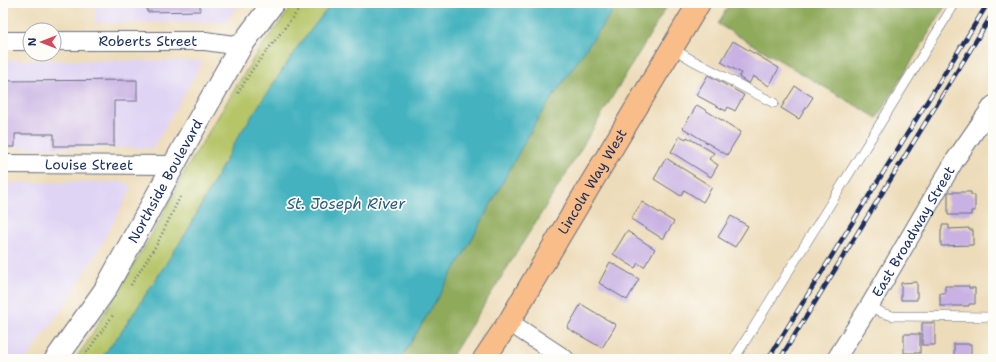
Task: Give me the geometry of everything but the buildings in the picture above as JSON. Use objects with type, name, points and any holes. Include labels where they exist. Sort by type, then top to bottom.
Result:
[{"type":"main road","name":"Lincoln Way West","points":[[484,359],[509,322],[699,3]]},
{"type":"street","name":"Northside Boulevard","points":[[56,359],[105,290],[242,46],[273,3]]},
{"type":"street","points":[[3,42],[22,41]]},
{"type":"street","name":"Roberts Street","points":[[62,41],[205,41],[242,46]]},
{"type":"street","name":"East Broadway Street","points":[[836,359],[870,306],[955,160],[993,105]]},
{"type":"street","name":"Louise Street","points":[[3,164],[174,165]]},
{"type":"street","points":[[509,322],[565,359]]},
{"type":"lane","points":[[734,359],[955,3]]},
{"type":"lane","points":[[672,48],[774,103]]},
{"type":"lane","points":[[870,306],[882,313],[893,316],[993,318]]},
{"type":"path","points":[[236,97],[252,70],[304,3]]},
{"type":"path","points":[[128,290],[157,244],[181,194]]},
{"type":"path","points":[[82,359],[116,310]]},
{"type":"shaded area","points":[[95,3],[240,3],[225,22],[95,23]]},
{"type":"shaded area","points":[[3,60],[22,60],[22,62],[62,62],[62,60],[203,61],[153,148],[3,148]]},
{"type":"shaded area","points":[[122,182],[129,184],[132,188],[99,249],[66,303],[26,359],[3,359],[3,183]]},
{"type":"green space","points":[[295,3],[332,3],[299,45],[238,137],[188,230],[120,334],[100,359],[75,359],[86,344],[157,226],[185,171],[258,51]]},
{"type":"green space","points":[[618,3],[669,3],[564,177],[450,359],[401,359],[466,250],[536,121]]},
{"type":"green space","points":[[730,3],[947,3],[877,118],[718,24]]},
{"type":"water","name":"St. Joseph River","points":[[332,3],[618,3],[536,121],[466,250],[401,359],[100,359],[120,334],[188,230],[238,137],[299,45]]},
{"type":"railway","points":[[768,359],[988,3]]},
{"type":"railway","points":[[780,359],[993,13]]}]
